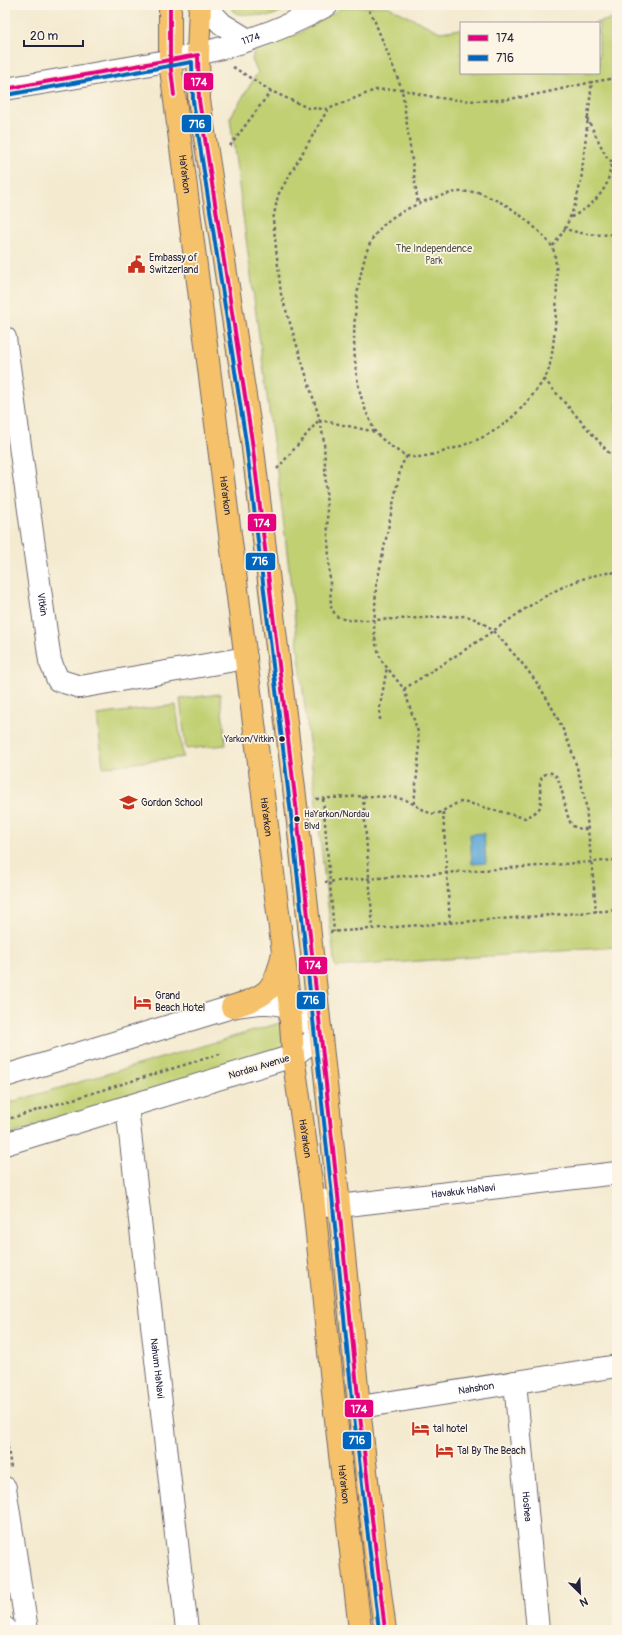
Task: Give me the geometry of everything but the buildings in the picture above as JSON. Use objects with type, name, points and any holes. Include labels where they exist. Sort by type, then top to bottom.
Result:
[{"type":"main road","name":"HaYarkon","points":[[170,5],[170,61],[290,1007],[293,1056],[313,1196],[360,1630]]},
{"type":"main road","points":[[200,5],[198,55],[200,100],[252,441],[305,883],[359,1407],[376,1562],[386,1630]]},
{"type":"main road","points":[[232,1007],[258,998],[270,989],[278,973],[283,952]]},
{"type":"street","points":[[204,5],[222,24],[248,40]]},
{"type":"street","name":"1174","points":[[5,90],[198,55],[248,40],[281,28],[327,5]]},
{"type":"street","name":"Vitkin","points":[[5,338],[50,661],[58,680],[80,687],[246,658]]},
{"type":"street","points":[[5,1076],[232,1007],[254,1003],[273,1003],[290,1007],[306,1019],[321,1035]]},
{"type":"street","name":"Nordau Avenue","points":[[5,1144],[293,1056],[321,1035]]},
{"type":"street","name":"Nahum HaNavi","points":[[127,1107],[187,1630]]},
{"type":"street","name":"Havakuk HaNavi","points":[[313,1196],[329,1205],[339,1206],[617,1173]]},
{"type":"street","name":"Nahshon","points":[[335,1410],[617,1366]]},
{"type":"street","name":"Hoshea","points":[[515,1382],[538,1630]]},
{"type":"street","points":[[5,1488],[27,1630]]},
{"type":"path","points":[[366,5],[373,17],[402,88],[418,204]]},
{"type":"path","points":[[252,80],[271,91],[308,108],[328,109],[375,90],[402,88],[425,96],[477,101],[526,96],[592,81],[617,78]]},
{"type":"path","points":[[553,246],[565,229],[575,205],[581,180],[592,81]]},
{"type":"path","points":[[230,146],[271,91]]},
{"type":"path","points":[[328,109],[278,195],[273,220],[281,294],[320,420],[324,442],[331,607],[336,616],[346,620],[466,616],[479,619],[493,631],[522,663],[540,685],[558,717],[579,776],[586,807],[596,912]]},
{"type":"path","points":[[570,217],[581,212],[592,204],[606,184],[612,162],[606,156],[587,118]]},
{"type":"path","points":[[478,192],[508,207],[530,225],[553,246],[557,271],[556,326],[549,368],[544,379],[516,414],[493,432],[468,444],[431,455],[407,456],[376,432],[363,405],[356,371],[355,323],[359,287],[365,255],[375,236],[387,221],[418,204],[452,193],[478,192]]},
{"type":"path","points":[[565,229],[583,234],[602,236],[617,233]]},
{"type":"path","points":[[544,379],[608,452],[617,458]]},
{"type":"path","points":[[320,420],[376,432]]},
{"type":"path","points":[[273,475],[320,420]]},
{"type":"path","points":[[407,456],[401,466],[376,588],[374,620],[376,644],[381,660],[404,689],[418,732],[419,754],[414,804]]},
{"type":"path","points":[[404,689],[562,586],[601,573],[617,572]]},
{"type":"path","points":[[380,720],[380,707],[387,666]]},
{"type":"path","points":[[311,800],[362,796],[392,797],[414,804],[431,814],[443,812],[459,802],[468,802],[525,818],[539,810],[542,804],[539,787],[542,777],[549,773],[553,773],[557,777],[561,787],[567,816],[571,825],[577,829],[588,829]]},
{"type":"path","points":[[362,796],[373,929]]},
{"type":"path","points":[[323,799],[334,932]]},
{"type":"path","points":[[443,812],[450,923]]},
{"type":"path","points":[[305,883],[617,860]]},
{"type":"path","points":[[327,932],[617,910]]},
{"type":"path","points":[[5,1120],[231,1051]]},
{"type":"green space","points":[[228,5],[294,5],[271,16],[237,14]]},
{"type":"green space","name":"The Independence Park","points":[[387,6],[440,32],[460,29],[460,74],[600,74],[600,22],[599,22],[617,18],[617,947],[335,967],[282,509],[230,118],[258,72],[252,60],[254,50],[302,32],[341,8]]},
{"type":"green space","points":[[220,694],[226,745],[186,749],[180,699]]},
{"type":"green space","points":[[176,705],[183,757],[103,767],[97,715]]},
{"type":"green space","points":[[280,1023],[287,1052],[5,1136],[5,1104]]},
{"type":"water","points":[[484,833],[486,863],[472,864],[470,834]]},
{"type":"transit line","name":"174","points":[[170,5],[170,61],[174,95]]},
{"type":"transit line","name":"174","points":[[5,89],[198,55],[199,100],[252,441],[296,805],[359,1407],[385,1630]]},
{"type":"transit line","name":"716","points":[[6,95],[192,62],[193,101],[246,442],[290,806],[353,1408],[379,1630]]},
{"type":"place","name":"Embassy of Switzerland","points":[[136,264]]},
{"type":"place","name":"Yarkon/Vitkin","points":[[282,739]]},
{"type":"place","name":"Gordon School","points":[[128,803]]},
{"type":"place","name":"HaYarkon/Nordau Blvd","points":[[297,819]]},
{"type":"place","name":"Grand Beach Hotel","points":[[142,1002]]},
{"type":"place","name":"tal hotel","points":[[420,1429]]},
{"type":"place","name":"Tal By The Beach","points":[[444,1451]]}]
